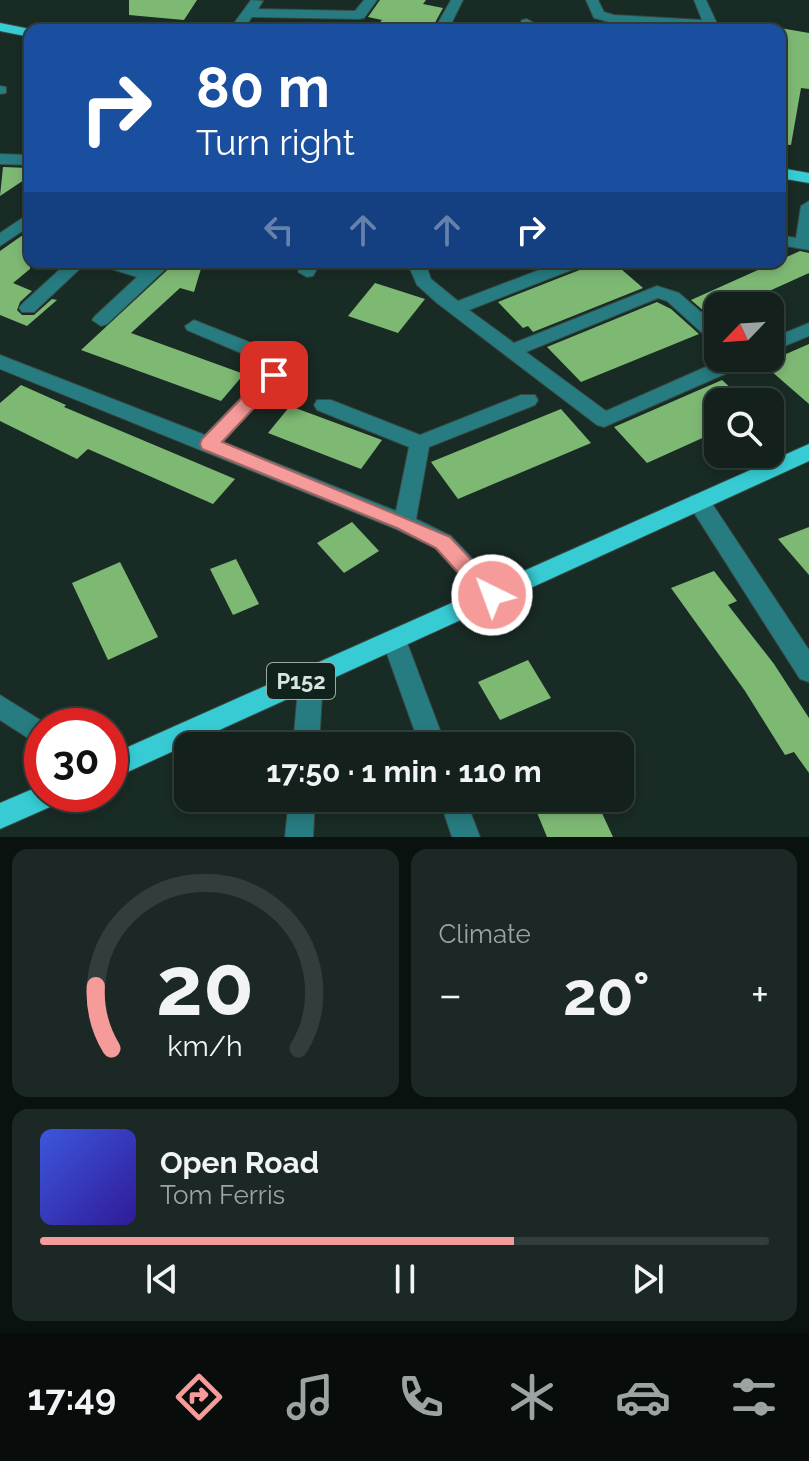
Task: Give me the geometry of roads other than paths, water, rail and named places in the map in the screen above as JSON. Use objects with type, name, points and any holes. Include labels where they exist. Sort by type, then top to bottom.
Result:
[{"type":"main road","points":[[0,27],[24,32]]},
{"type":"main road","points":[[786,174],[809,178]]},
{"type":"main road","name":"Р152","points":[[128,760],[809,452]]},
{"type":"main road","points":[[0,816],[24,805]]},
{"type":"street","points":[[240,24],[254,6],[359,15],[371,0]]},
{"type":"street","points":[[444,24],[457,0]]},
{"type":"street","points":[[592,0],[599,15],[675,24]]},
{"type":"street","points":[[700,0],[711,24]]},
{"type":"street","points":[[0,159],[24,160]]},
{"type":"street","points":[[786,242],[807,244],[809,206]]},
{"type":"street","points":[[28,308],[71,268]]},
{"type":"street","points":[[127,268],[150,275]]},
{"type":"street","points":[[101,320],[158,268]]},
{"type":"street","points":[[418,268],[423,281],[604,420],[712,372]]},
{"type":"street","points":[[457,308],[560,268]]},
{"type":"street","points":[[514,350],[657,292],[673,297],[704,325]]},
{"type":"street","points":[[194,326],[262,355],[274,375],[209,444]]},
{"type":"street","points":[[784,340],[809,329]]},
{"type":"street","points":[[0,362],[404,523],[443,542],[492,595]]},
{"type":"street","points":[[324,405],[420,443],[528,400]]},
{"type":"street","points":[[404,523],[420,443]]},
{"type":"street","points":[[699,502],[809,671]]},
{"type":"street","points":[[394,640],[428,732]]},
{"type":"street","points":[[307,732],[311,677]]},
{"type":"street","points":[[0,706],[24,723]]},
{"type":"street","points":[[299,837],[301,812]]},
{"type":"street","points":[[457,812],[466,837]]}]
